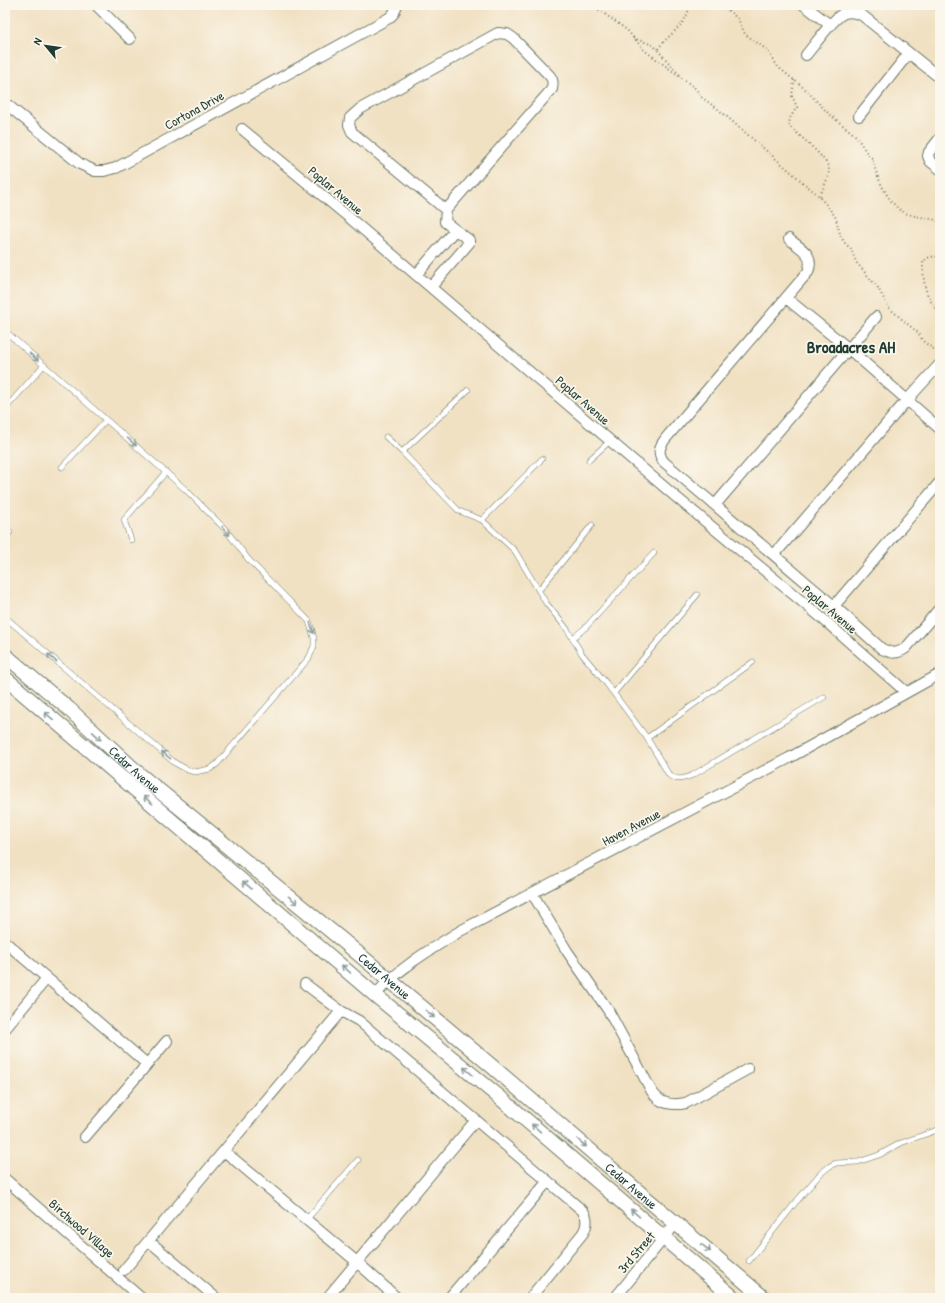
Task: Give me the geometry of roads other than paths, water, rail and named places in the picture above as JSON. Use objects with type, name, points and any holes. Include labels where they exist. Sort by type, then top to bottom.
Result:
[{"type":"main road","name":"Cedar Avenue","points":[[5,655],[69,709],[140,775],[389,980],[764,1298]]},
{"type":"main road","name":"Cedar Avenue","points":[[5,678],[375,995],[498,1096],[734,1298]]},
{"type":"main road","points":[[196,841],[206,829]]},
{"type":"street","points":[[96,5],[130,38]]},
{"type":"street","name":"Cortona Drive","points":[[5,103],[80,164],[96,171],[104,172],[116,168],[389,18],[394,13],[397,5]]},
{"type":"street","points":[[804,5],[830,25]]},
{"type":"street","points":[[806,55],[840,15],[847,12],[857,13],[863,16],[940,78]]},
{"type":"street","points":[[431,287],[469,243],[469,240],[445,222],[446,210],[552,89],[553,81],[550,76],[513,38],[504,33],[498,33],[360,109],[350,118],[348,126],[352,132],[446,210]]},
{"type":"street","points":[[859,116],[909,53]]},
{"type":"street","name":"Poplar Avenue","points":[[242,129],[416,274],[756,565],[823,619],[906,692]]},
{"type":"street","points":[[940,138],[930,150],[928,156],[930,161],[940,169]]},
{"type":"street","points":[[416,274],[455,230]]},
{"type":"street","points":[[789,239],[807,254],[811,262],[808,272],[666,438],[660,447],[659,454],[664,462],[834,606],[882,649],[893,653],[900,652],[906,648],[940,608]]},
{"type":"street","points":[[786,298],[849,349],[940,429]]},
{"type":"street","points":[[714,505],[876,317]]},
{"type":"street","points":[[774,555],[907,400],[940,364]]},
{"type":"street","points":[[834,606],[940,482]]},
{"type":"street","name":"Haven Avenue","points":[[375,995],[400,970],[462,930],[783,762],[940,674]]},
{"type":"street","points":[[532,893],[567,951],[608,1010],[657,1099],[668,1104],[677,1105],[686,1103],[748,1069]]},
{"type":"street","points":[[5,942],[147,1064]]},
{"type":"street","points":[[5,1029],[47,978]]},
{"type":"street","points":[[305,984],[341,1011],[359,1021],[583,1211],[586,1222],[585,1229],[579,1240],[530,1298]]},
{"type":"street","points":[[124,1270],[341,1011]]},
{"type":"street","points":[[85,1137],[167,1041]]},
{"type":"street","points":[[326,1298],[476,1120]]},
{"type":"street","points":[[224,1151],[357,1262],[397,1298]]},
{"type":"street","name":"Birchwood Village","points":[[5,1179],[142,1298]]},
{"type":"street","points":[[449,1298],[548,1181]]},
{"type":"street","name":"3rd Street","points":[[615,1298],[676,1223]]},
{"type":"street","points":[[149,1241],[216,1298]]},
{"type":"lane","points":[[5,331],[166,472],[221,525],[248,559],[311,624],[314,646],[309,658],[217,764],[210,769],[200,771],[188,770],[178,765],[5,617]]},
{"type":"lane","points":[[5,409],[44,365]]},
{"type":"lane","points":[[402,452],[468,390]]},
{"type":"lane","points":[[62,467],[106,420]]},
{"type":"lane","points":[[386,437],[459,511],[482,520],[515,551],[546,603],[573,638],[582,654],[614,693],[647,738],[669,775],[673,778],[686,778],[693,775],[824,697]]},
{"type":"lane","points":[[588,460],[610,440]]},
{"type":"lane","points":[[482,520],[542,459]]},
{"type":"lane","points":[[131,540],[124,520],[166,472]]},
{"type":"lane","points":[[539,590],[592,526]]},
{"type":"lane","points":[[5,538],[10,532]]},
{"type":"lane","points":[[573,638],[585,628],[654,553]]},
{"type":"lane","points":[[614,693],[697,595]]},
{"type":"lane","points":[[647,738],[753,662]]},
{"type":"lane","points":[[749,1261],[796,1202],[820,1174],[830,1166],[836,1163],[854,1162],[879,1155],[901,1143],[940,1129]]},
{"type":"lane","points":[[305,1220],[358,1160]]},
{"type":"district","name":"Broadacres AH","points":[[851,347]]}]
